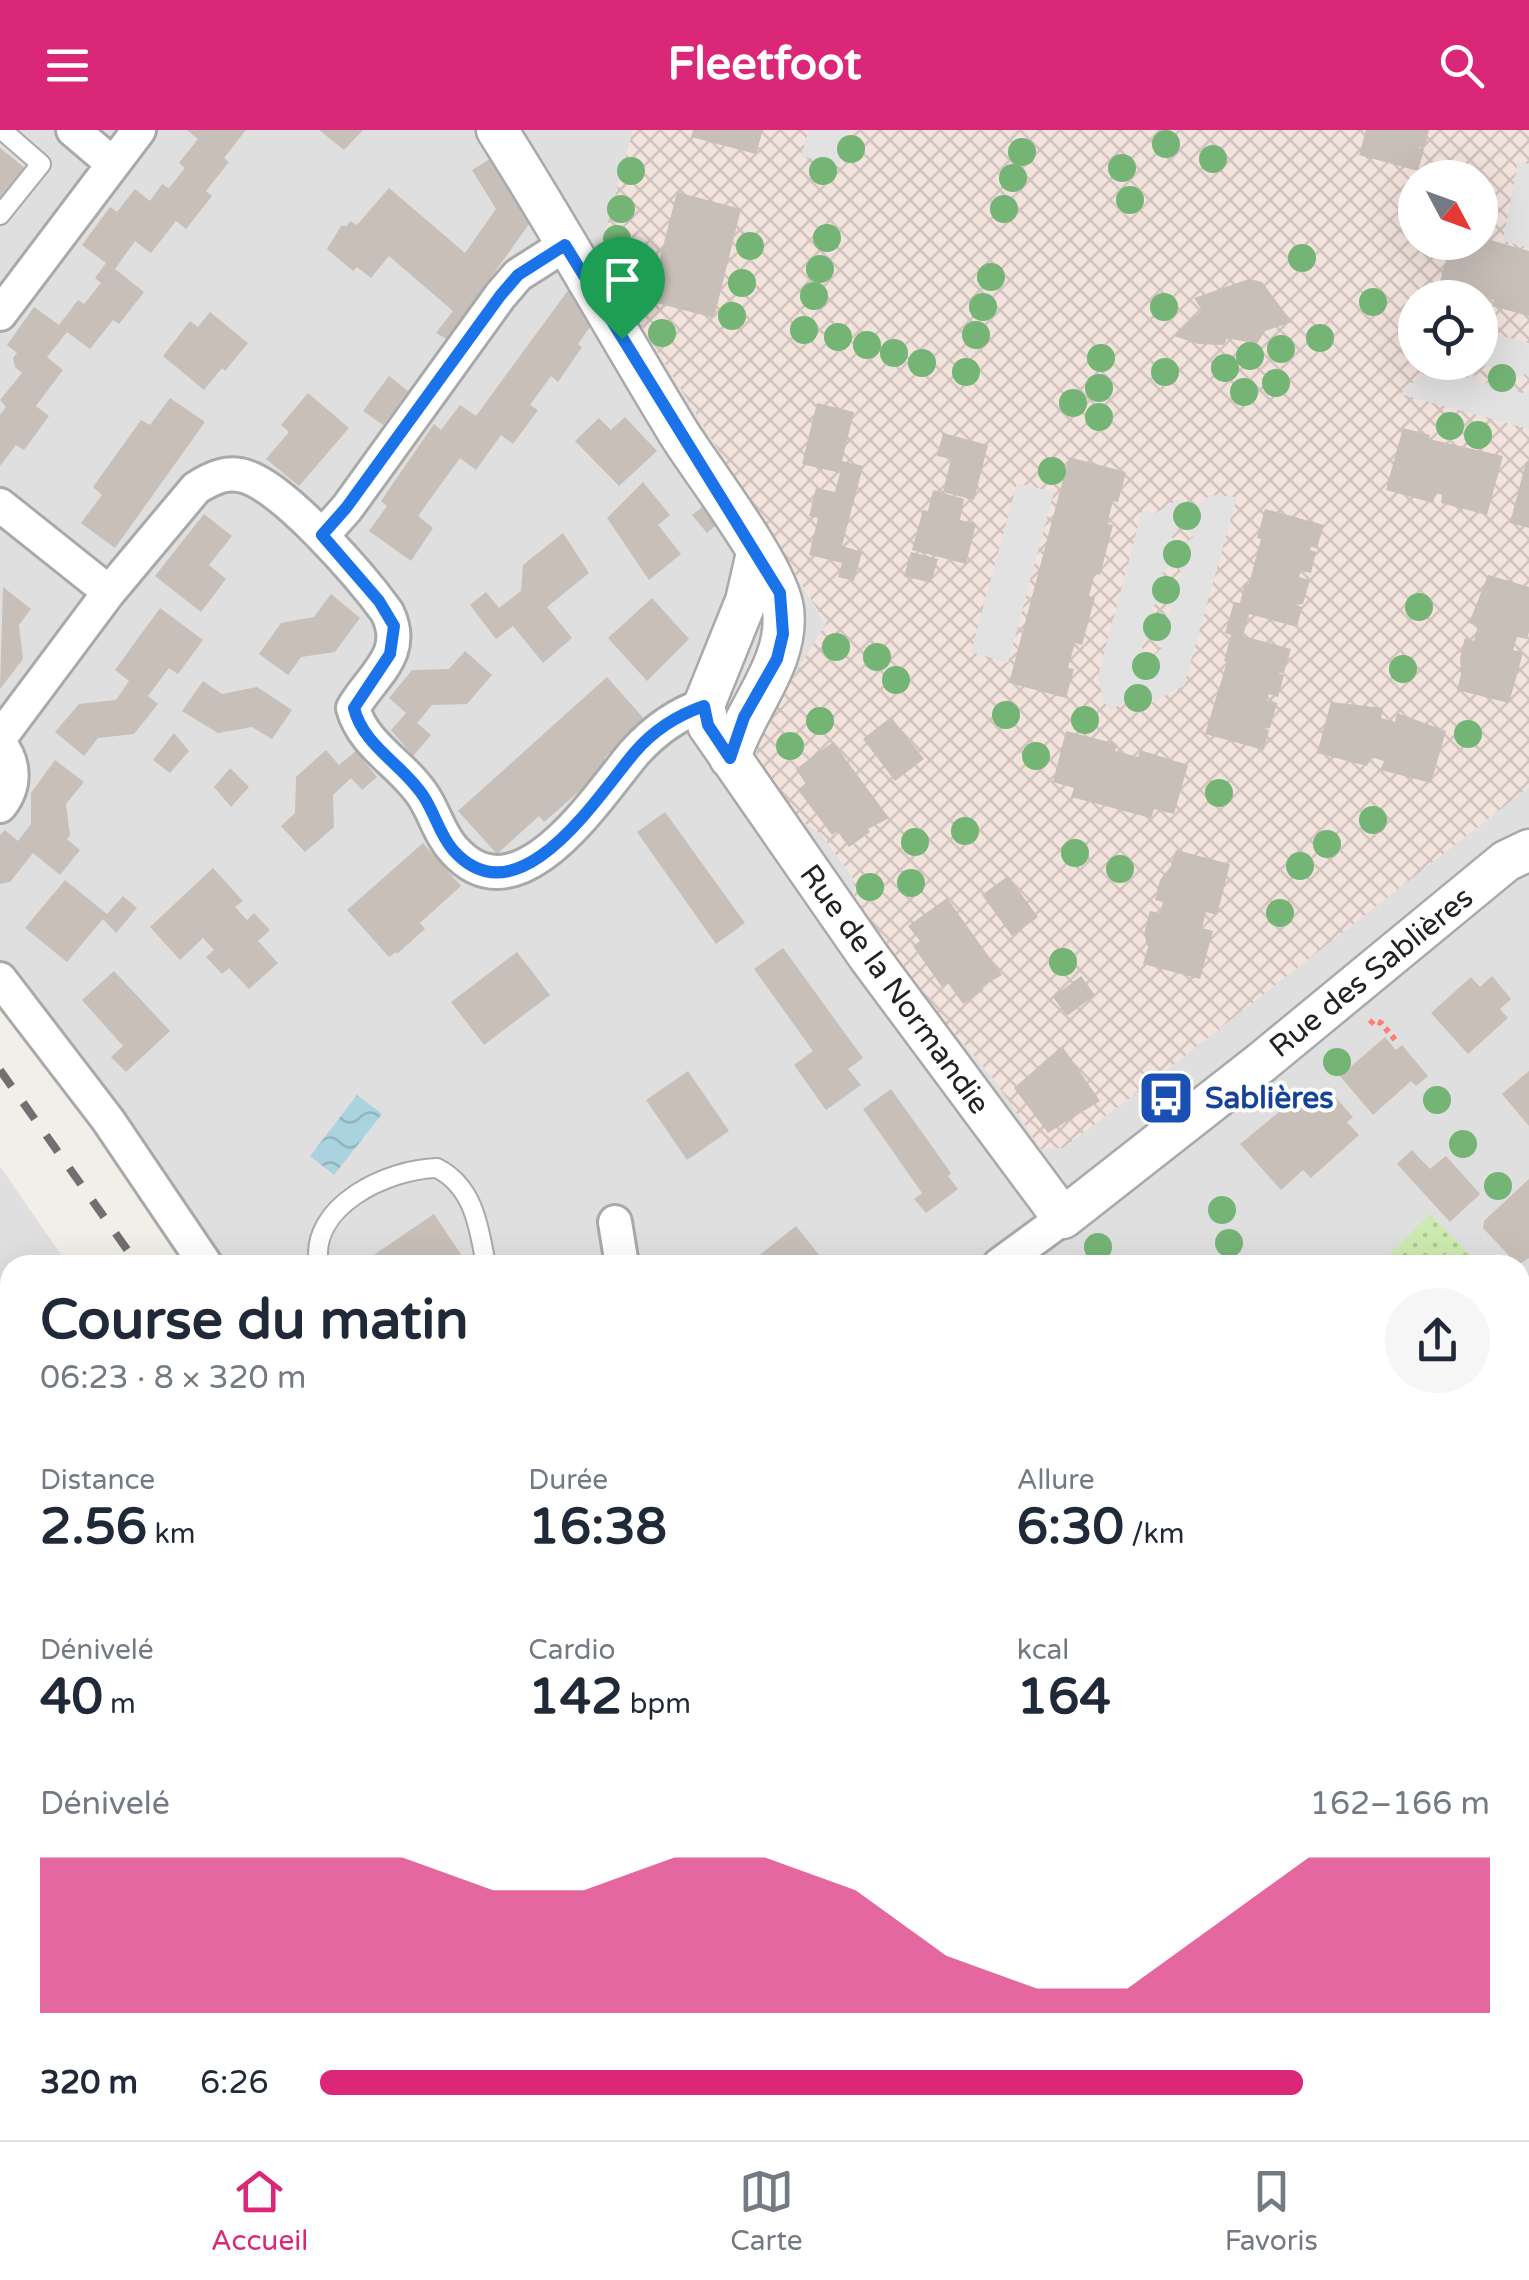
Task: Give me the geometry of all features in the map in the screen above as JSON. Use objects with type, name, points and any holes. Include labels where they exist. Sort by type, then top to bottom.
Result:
[{"type":"street","points":[[73,130],[113,164]]},
{"type":"street","points":[[0,314],[139,130]]},
{"type":"street","points":[[498,130],[780,593],[783,634],[777,659],[744,717],[730,758]]},
{"type":"street","points":[[322,535],[346,508],[500,296],[518,275],[565,245]]},
{"type":"street","points":[[0,806],[12,782],[12,767],[0,741],[110,592],[196,488],[228,474],[260,483],[322,535],[379,601],[394,626],[390,654],[354,708],[357,722],[394,767],[423,794],[455,852],[470,864],[490,871],[532,862],[556,844],[596,804],[635,752],[686,712],[704,706],[746,601],[757,554]]},
{"type":"street","points":[[0,505],[110,592]]},
{"type":"street","name":"Rue de la Normandie","points":[[704,706],[708,725],[869,957],[1063,1218]]},
{"type":"street","name":"Rue des Sablières","points":[[1013,1255],[1262,1062],[1521,847]]},
{"type":"street","points":[[0,979],[108,1120],[199,1255]]},
{"type":"street","points":[[614,1222],[620,1255]]},
{"type":"lane","points":[[0,215],[41,164],[2,130]]},
{"type":"lane","points":[[319,1255],[319,1238],[336,1212],[358,1192],[390,1176],[436,1168],[459,1183],[470,1201],[484,1255]]},
{"type":"path","points":[[1362,1030],[1374,1020],[1396,1042]]},
{"type":"shaded area","points":[[0,130],[633,130],[600,252],[826,625],[756,734],[801,821],[821,834],[853,878],[855,899],[944,1021],[993,1078],[1063,1148],[1529,787],[1529,1255],[186,1255],[0,992]]},
{"type":"shaded area","points":[[633,130],[1529,130],[1529,787],[1063,1148],[1041,1149],[993,1078],[944,1021],[855,899],[853,878],[821,834],[801,821],[758,770],[756,734],[826,624],[633,312],[600,251]]},
{"type":"shaded area","points":[[809,130],[849,130],[839,166],[801,156]]},
{"type":"shaded area","points":[[1518,161],[1529,164],[1529,248],[1503,241]]},
{"type":"shaded area","points":[[1498,335],[1529,343],[1529,378],[1525,374],[1514,379],[1505,368],[1498,371]]},
{"type":"shaded area","points":[[1416,380],[1480,380],[1483,385],[1495,380],[1501,389],[1513,383],[1520,394],[1529,390],[1529,429],[1400,394]]},
{"type":"shaded area","points":[[1017,483],[1054,492],[1008,663],[971,652]]},
{"type":"shaded area","points":[[1210,495],[1237,497],[1184,686],[1149,704],[1140,692],[1111,710],[1103,700],[1098,676],[1142,511],[1154,514],[1179,499],[1186,509],[1175,517],[1181,527],[1171,535],[1177,546],[1167,553],[1172,565],[1162,572],[1168,582],[1157,590],[1162,600],[1151,607],[1157,619],[1147,626],[1153,636],[1140,644],[1147,655],[1136,663],[1145,676],[1158,667],[1152,657],[1162,648],[1156,637],[1167,629],[1162,619],[1171,611],[1165,601],[1176,593],[1172,583],[1182,575],[1177,564],[1187,557],[1181,547],[1193,537],[1187,527],[1197,518],[1192,510]]},
{"type":"shaded area","points":[[0,1166],[61,1255],[0,1255]]},
{"type":"green space","points":[[1430,1214],[1470,1255],[1447,1253],[1389,1255]]},
{"type":"water","points":[[357,1095],[382,1114],[334,1175],[310,1156]]},
{"type":"building","points":[[187,130],[246,130],[224,158],[229,162],[206,191],[212,196],[186,229],[176,221],[151,253],[135,241],[115,269],[144,292],[119,324],[113,320],[90,349],[67,332],[47,357],[63,370],[36,406],[49,416],[24,450],[16,445],[0,466],[0,415],[6,407],[0,400],[22,373],[15,367],[13,358],[17,353],[7,345],[34,307],[59,325],[78,300],[84,304],[101,283],[95,278],[106,263],[82,245],[110,207],[117,212],[135,189],[150,201],[162,184],[169,188],[185,168],[179,163],[198,139]]},
{"type":"building","points":[[319,130],[363,130],[344,150]]},
{"type":"building","points":[[693,130],[763,130],[756,154],[691,137]]},
{"type":"building","points":[[1366,130],[1429,130],[1425,147],[1417,147],[1424,149],[1421,160],[1398,160],[1398,166],[1359,155]]},
{"type":"building","points":[[0,148],[25,168],[0,198]]},
{"type":"building","points":[[493,157],[532,220],[447,339],[436,333],[453,311],[389,256],[371,278],[357,267],[353,271],[327,249],[341,226],[350,221],[357,225],[389,188],[465,253],[496,209],[472,170]]},
{"type":"building","points":[[677,192],[741,209],[714,318],[649,301]]},
{"type":"building","points":[[1498,242],[1529,251],[1529,316],[1498,308],[1498,280],[1440,280],[1446,260],[1498,260]]},
{"type":"building","points":[[1249,279],[1262,282],[1292,322],[1265,331],[1257,344],[1227,338],[1224,345],[1198,344],[1174,336],[1202,310],[1194,298]]},
{"type":"building","points":[[569,289],[592,324],[578,344],[582,347],[558,382],[551,376],[530,405],[538,410],[513,444],[501,435],[476,470],[460,458],[418,516],[433,528],[411,561],[369,531],[387,506],[381,501],[434,424],[441,430],[460,405],[476,416]]},
{"type":"building","points":[[210,312],[248,343],[204,390],[163,356],[190,321],[198,327]]},
{"type":"building","points":[[389,376],[408,391],[383,425],[363,411]]},
{"type":"building","points":[[308,393],[349,428],[299,486],[266,459],[289,432],[281,425]]},
{"type":"building","points":[[170,398],[205,422],[115,548],[81,523],[102,495],[93,487],[141,420],[150,425]]},
{"type":"building","points":[[817,403],[854,412],[842,461],[863,466],[842,546],[862,552],[854,581],[838,577],[842,563],[809,555],[818,518],[809,516],[816,488],[835,492],[840,473],[802,464]]},
{"type":"building","points":[[625,417],[657,451],[619,486],[575,441],[599,418],[611,430]]},
{"type":"building","points":[[1403,428],[1430,435],[1429,439],[1503,456],[1487,515],[1441,503],[1442,495],[1436,493],[1433,503],[1386,490]]},
{"type":"building","points":[[943,433],[988,445],[974,500],[943,492],[951,459],[937,456]]},
{"type":"building","points":[[1069,457],[1126,472],[1107,524],[1113,525],[1100,575],[1095,573],[1089,596],[1095,597],[1082,645],[1075,643],[1068,668],[1074,669],[1066,698],[1009,683]]},
{"type":"building","points":[[1529,462],[1529,528],[1510,523]]},
{"type":"building","points":[[643,482],[670,515],[658,525],[681,554],[649,580],[607,518]]},
{"type":"building","points":[[933,490],[964,499],[960,520],[976,524],[966,564],[912,550]]},
{"type":"building","points":[[709,502],[723,519],[707,533],[692,515]]},
{"type":"building","points":[[1265,509],[1324,525],[1317,548],[1310,550],[1316,552],[1311,573],[1301,571],[1299,577],[1310,580],[1303,604],[1296,605],[1302,607],[1297,627],[1249,614],[1243,636],[1291,649],[1284,672],[1278,673],[1284,675],[1278,697],[1269,694],[1267,701],[1277,703],[1270,728],[1264,729],[1269,730],[1264,750],[1205,734],[1227,662],[1224,661],[1231,635],[1225,633],[1234,602],[1240,603],[1245,583],[1249,584]]},
{"type":"building","points":[[204,514],[232,536],[209,565],[226,579],[201,612],[155,576]]},
{"type":"building","points":[[563,533],[589,573],[547,607],[572,638],[543,663],[513,626],[496,639],[470,605],[486,592],[499,608],[521,591],[523,565]]},
{"type":"building","points":[[911,552],[938,559],[931,583],[904,576]]},
{"type":"building","points":[[1488,575],[1529,587],[1529,632],[1527,639],[1517,637],[1513,650],[1523,653],[1509,703],[1457,690],[1465,638],[1474,641],[1478,626],[1469,623]]},
{"type":"building","points":[[3,587],[31,609],[19,625],[23,659],[0,689]]},
{"type":"building","points":[[331,594],[360,618],[335,652],[301,657],[288,675],[259,654],[281,623],[314,617]]},
{"type":"building","points":[[652,598],[689,639],[647,681],[608,638]]},
{"type":"building","points":[[160,608],[203,640],[178,674],[169,668],[148,696],[158,704],[134,734],[98,738],[84,756],[55,732],[79,704],[116,700],[129,681],[115,670]]},
{"type":"building","points":[[465,651],[492,675],[467,704],[432,705],[417,723],[431,735],[413,756],[391,730],[406,713],[389,698],[412,670],[449,669]]},
{"type":"building","points":[[607,677],[646,721],[604,758],[610,764],[582,789],[544,822],[539,816],[497,854],[458,811]]},
{"type":"building","points":[[203,681],[222,694],[257,687],[292,710],[272,739],[252,727],[218,733],[182,711]]},
{"type":"building","points":[[1331,702],[1383,708],[1381,718],[1395,722],[1397,713],[1446,731],[1431,783],[1381,770],[1384,761],[1371,757],[1367,766],[1317,753]]},
{"type":"building","points":[[891,717],[924,759],[895,781],[863,739]]},
{"type":"building","points":[[1066,731],[1117,744],[1115,751],[1138,757],[1140,750],[1188,765],[1174,814],[1154,809],[1151,818],[1071,797],[1074,788],[1053,782]]},
{"type":"building","points":[[174,733],[189,751],[170,773],[153,760]]},
{"type":"building","points":[[833,742],[889,818],[868,829],[870,832],[849,847],[837,831],[832,835],[798,790],[806,784],[796,769]]},
{"type":"building","points":[[326,750],[339,765],[356,751],[377,777],[362,790],[351,778],[333,795],[334,827],[305,852],[281,826],[295,813],[296,777]]},
{"type":"building","points":[[55,760],[84,782],[66,804],[70,835],[67,839],[80,850],[60,875],[33,853],[10,882],[0,884],[0,835],[5,830],[18,841],[31,824],[31,793]]},
{"type":"building","points":[[230,768],[249,787],[231,807],[214,787]]},
{"type":"building","points":[[665,812],[745,923],[716,944],[637,832]]},
{"type":"building","points":[[423,843],[461,886],[420,923],[425,929],[389,957],[347,910]]},
{"type":"building","points":[[1176,850],[1230,864],[1217,915],[1206,912],[1202,928],[1213,931],[1200,979],[1143,964],[1150,911],[1160,913],[1163,902],[1155,900],[1160,880],[1171,866]]},
{"type":"building","points":[[213,868],[243,901],[235,907],[247,920],[254,913],[270,930],[258,941],[278,963],[249,989],[229,968],[222,974],[206,957],[214,950],[203,938],[180,960],[150,927]]},
{"type":"building","points":[[1008,876],[1038,917],[1012,936],[982,895]]},
{"type":"building","points":[[65,880],[107,914],[123,896],[137,908],[116,933],[103,919],[67,962],[25,928]]},
{"type":"building","points":[[947,898],[1002,975],[963,1004],[948,983],[942,987],[913,946],[920,941],[908,926]]},
{"type":"building","points":[[783,948],[863,1058],[848,1069],[861,1085],[826,1110],[794,1065],[813,1051],[754,969]]},
{"type":"building","points":[[517,952],[550,995],[484,1045],[451,1002]]},
{"type":"building","points":[[114,971],[170,1031],[126,1072],[111,1057],[123,1046],[82,1000]]},
{"type":"building","points":[[1081,976],[1095,995],[1067,1016],[1053,997]]},
{"type":"building","points":[[1492,976],[1511,999],[1500,1009],[1508,1018],[1468,1054],[1431,1013],[1471,977],[1480,987]]},
{"type":"building","points":[[1385,1037],[1396,1050],[1402,1045],[1428,1076],[1416,1086],[1411,1081],[1373,1115],[1340,1076]]},
{"type":"building","points":[[1062,1046],[1100,1101],[1048,1133],[1014,1088]]},
{"type":"building","points":[[688,1071],[729,1131],[687,1160],[646,1100]]},
{"type":"building","points":[[1529,1071],[1529,1126],[1502,1094]]},
{"type":"building","points":[[891,1089],[951,1173],[948,1176],[958,1189],[926,1213],[914,1199],[922,1193],[863,1109]]},
{"type":"building","points":[[1328,1089],[1353,1117],[1347,1122],[1359,1135],[1311,1178],[1303,1170],[1281,1190],[1240,1144],[1296,1098],[1300,1102],[1309,1094],[1315,1101]]},
{"type":"building","points":[[1412,1150],[1430,1169],[1446,1156],[1480,1194],[1450,1222],[1397,1164]]},
{"type":"building","points":[[1529,1179],[1529,1255],[1509,1255],[1483,1228],[1484,1221]]},
{"type":"building","points":[[434,1214],[461,1255],[374,1255]]},
{"type":"building","points":[[796,1226],[819,1255],[760,1255]]},
{"type":"railway","points":[[0,1070],[131,1255]]},
{"type":"place","name":"Sablières","points":[[1166,1098]]},
{"type":"route","points":[[565,245],[622,339],[780,593],[783,634],[777,659],[744,717],[730,758],[708,725],[704,706],[686,712],[635,752],[596,804],[556,844],[514,870],[490,871],[470,864],[455,852],[423,794],[394,767],[357,722],[354,708],[390,654],[394,626],[379,601],[322,535],[346,508],[500,296],[537,260],[565,245]]}]
